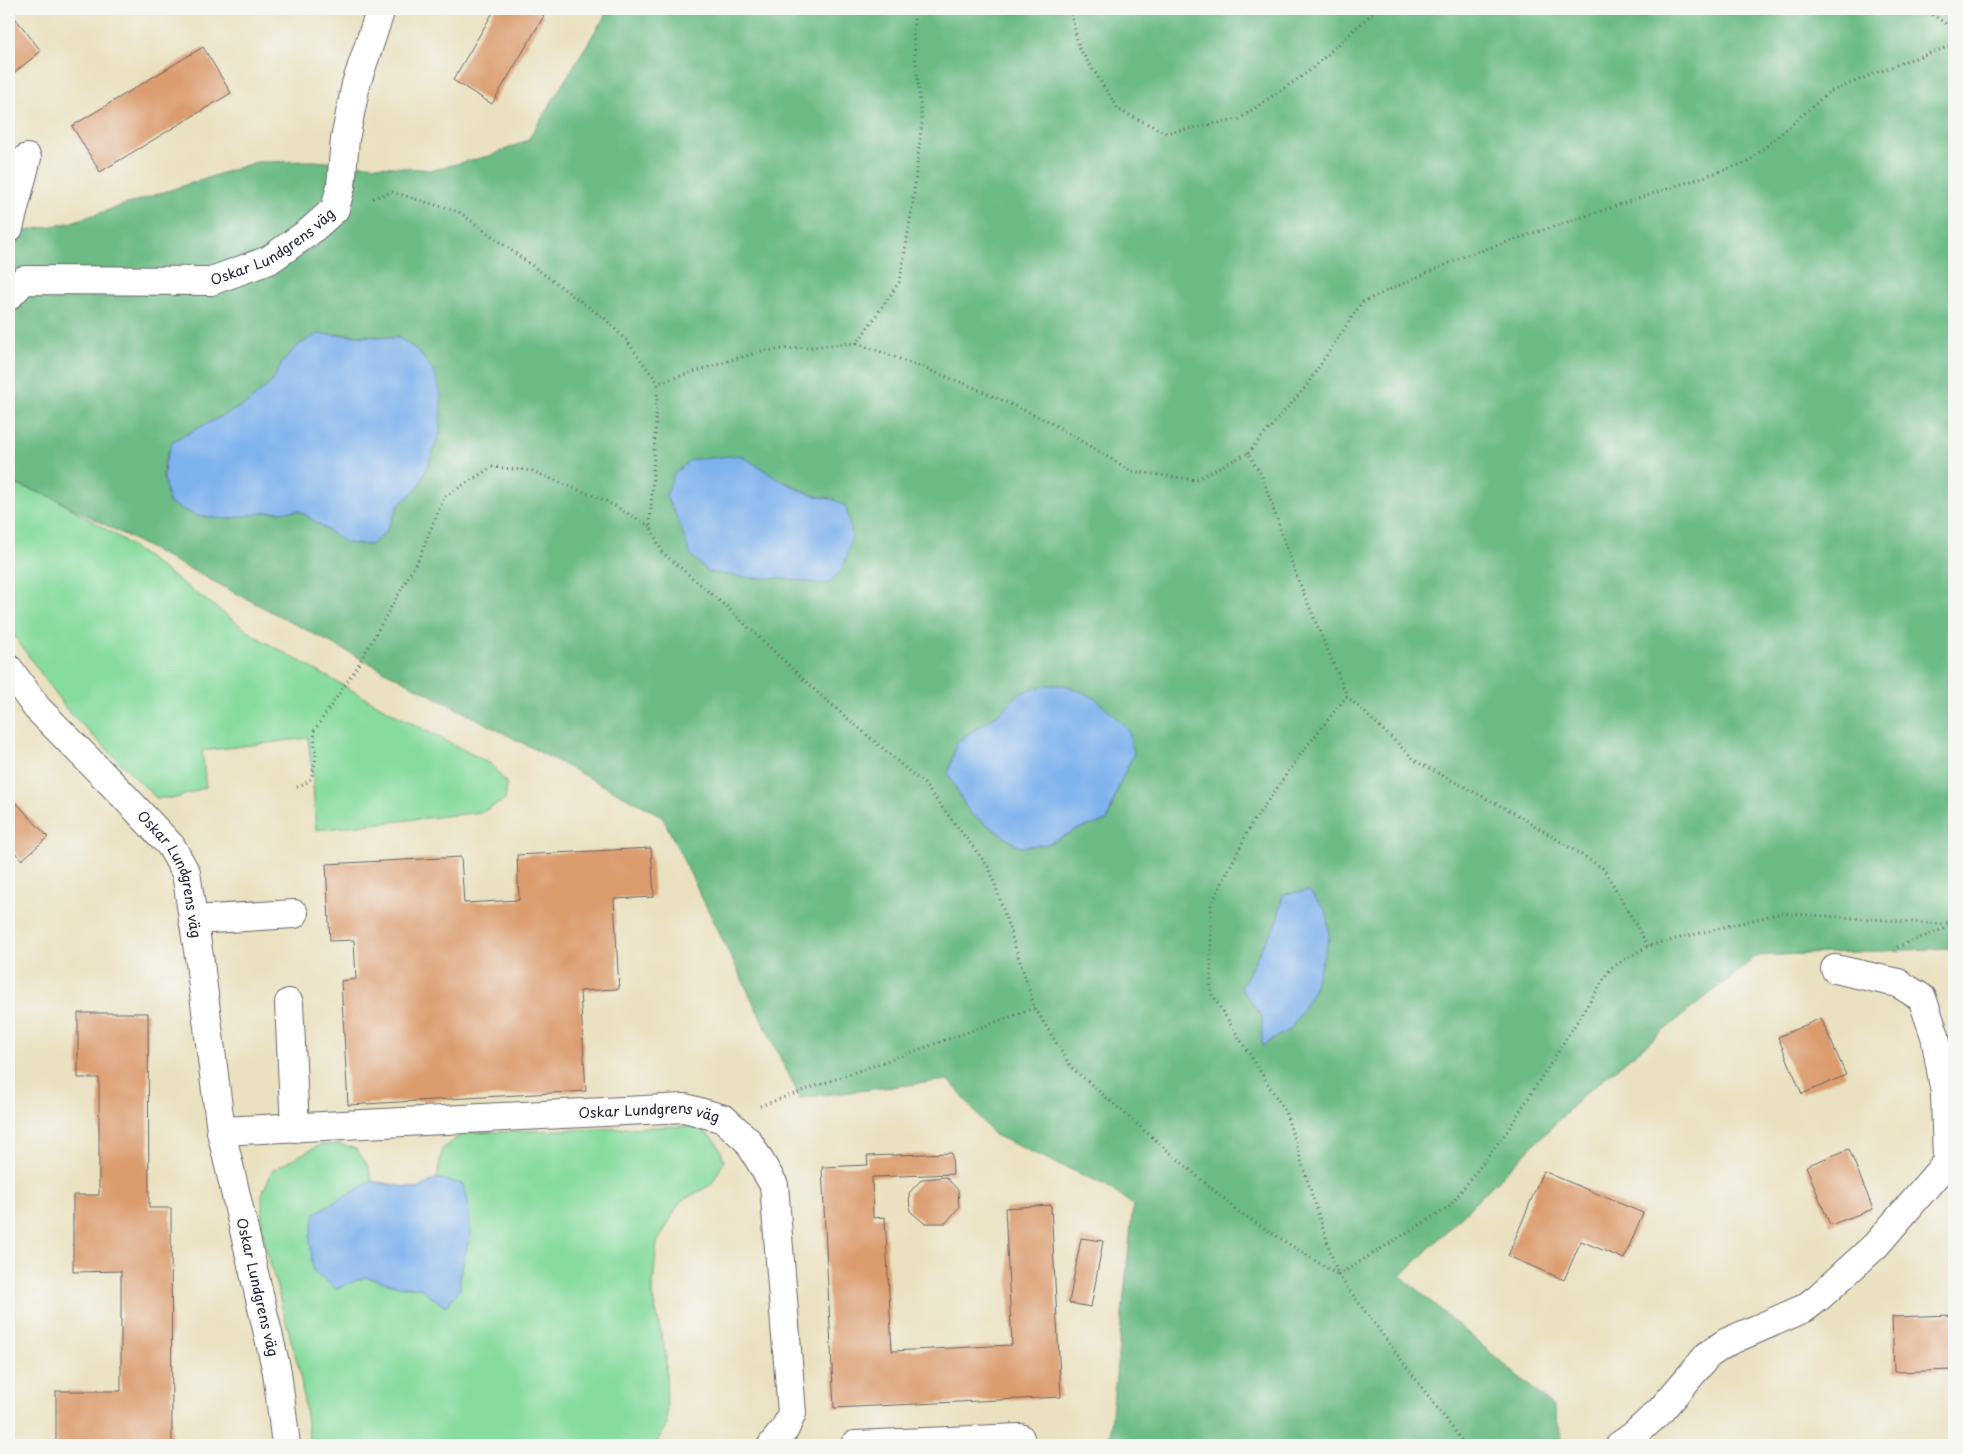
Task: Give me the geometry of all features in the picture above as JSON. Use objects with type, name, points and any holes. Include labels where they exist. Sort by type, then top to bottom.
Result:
[{"type":"street","name":"Oskar Lundgrens väg","points":[[9,296],[24,280],[211,281],[270,260],[309,232],[334,209],[341,186],[345,139],[356,84],[381,9]]},
{"type":"street","points":[[9,228],[27,158]]},
{"type":"street","name":"Oskar Lundgrens väg","points":[[9,669],[36,708],[122,793],[171,846],[186,873],[221,1132],[277,1372],[286,1445]]},
{"type":"street","points":[[193,920],[294,914]]},
{"type":"street","points":[[1620,1445],[1633,1436],[1661,1410],[1708,1354],[1728,1342],[1805,1308],[1818,1298],[1876,1245],[1951,1163],[1945,1093],[1935,1036],[1922,998],[1898,983],[1835,969]]},
{"type":"street","points":[[289,1003],[296,1128]]},
{"type":"street","name":"Oskar Lundgrens väg","points":[[221,1132],[685,1108],[724,1119],[748,1141],[774,1184],[792,1413],[785,1429],[772,1445]]},
{"type":"street","points":[[855,1445],[1020,1438],[1020,1445]]},
{"type":"path","points":[[857,344],[900,281],[912,209],[922,122],[913,33],[915,9]]},
{"type":"path","points":[[1070,9],[1079,48],[1119,110],[1166,132],[1239,119],[1308,72],[1377,9]]},
{"type":"path","points":[[1924,9],[1954,29]]},
{"type":"path","points":[[658,383],[761,351],[857,344],[968,385],[1048,421],[1131,471],[1195,480],[1248,453],[1304,389],[1362,302],[1466,256],[1748,162],[1829,92],[1906,61],[1954,45]]},
{"type":"path","points":[[334,209],[392,192],[458,212],[605,318],[626,340],[658,383],[650,526],[662,552],[729,609],[818,693],[924,784],[990,869],[1035,1008],[1071,1067],[1240,1213],[1338,1275]]},
{"type":"path","points":[[1248,453],[1262,476],[1296,576],[1347,696],[1417,762],[1516,814],[1604,869],[1648,946]]},
{"type":"path","points":[[297,787],[311,779],[316,758],[314,731],[357,667],[419,558],[444,497],[492,467],[532,471],[606,501],[650,526]]},
{"type":"path","points":[[1347,696],[1303,751],[1251,825],[1211,905],[1211,993],[1285,1111],[1338,1275],[1464,1445]]},
{"type":"path","points":[[1338,1275],[1449,1207],[1508,1130],[1611,968],[1648,946],[1780,913],[1942,924],[1954,922]]},
{"type":"path","points":[[724,1119],[1035,1008]]},
{"type":"green space","points":[[609,9],[1954,9],[1954,948],[1757,956],[1587,1092],[1401,1276],[1553,1406],[1564,1445],[1109,1445],[1133,1205],[1105,1185],[994,1135],[949,1080],[800,1098],[662,816],[52,497],[9,482],[9,234],[69,223],[256,162],[314,161],[433,170],[492,155],[528,140]],"holes":[[[343,334],[399,338],[440,431],[419,487],[399,505],[386,532],[371,545],[346,543],[300,511],[268,512],[227,519],[163,480],[164,463],[173,441],[248,403],[272,382],[282,363],[317,335]],[[784,481],[813,496],[834,498],[828,584],[778,578],[752,578],[678,519],[666,496]],[[1019,694],[1134,753],[1119,785],[1107,821],[1078,829],[1048,844],[1019,847],[969,812],[957,742],[1001,712]],[[1283,894],[1329,938],[1312,993],[1291,1029],[1262,1046],[1262,1017],[1242,987],[1262,947],[1277,923]]]},
{"type":"green space","points":[[9,482],[52,497],[119,537],[258,638],[398,716],[491,764],[507,784],[505,800],[482,812],[316,830],[308,738],[202,751],[206,787],[177,798],[156,798],[67,710],[15,637],[9,625]]},
{"type":"green space","points":[[691,1126],[713,1139],[724,1161],[712,1184],[680,1202],[657,1243],[652,1294],[666,1355],[667,1425],[655,1445],[310,1445],[300,1373],[262,1232],[262,1194],[273,1170],[319,1145],[339,1144],[356,1149],[368,1166],[372,1181],[418,1189],[437,1178],[442,1149],[463,1133]]},
{"type":"water","points":[[317,334],[399,338],[417,350],[434,372],[441,395],[440,431],[419,487],[399,505],[386,532],[371,545],[346,543],[300,511],[268,512],[227,519],[197,516],[169,503],[164,471],[173,441],[248,403],[272,382],[282,363],[297,346]]},
{"type":"water","points":[[740,455],[775,477],[804,492],[832,500],[846,507],[852,536],[843,569],[828,584],[778,578],[752,578],[708,572],[690,554],[678,519],[666,496],[674,474],[690,460]]},
{"type":"water","points":[[1045,685],[1066,685],[1095,698],[1128,729],[1134,753],[1119,785],[1107,821],[1078,829],[1048,844],[1019,847],[969,812],[948,774],[957,742],[1001,712],[1019,694]]},
{"type":"water","points":[[1309,891],[1327,912],[1329,938],[1312,993],[1291,1029],[1262,1046],[1262,1017],[1241,988],[1277,923],[1283,894]]},
{"type":"water","points":[[437,1178],[463,1184],[468,1200],[471,1233],[460,1274],[460,1289],[445,1307],[419,1287],[402,1287],[365,1277],[336,1289],[313,1271],[310,1239],[315,1213],[372,1181],[418,1189]]},
{"type":"building","points":[[495,9],[533,9],[544,16],[492,104],[453,80]]},
{"type":"building","points":[[9,10],[41,51],[9,77]]},
{"type":"building","points":[[203,47],[231,93],[100,172],[72,126]]},
{"type":"building","points":[[9,795],[48,837],[22,860],[9,846]]},
{"type":"building","points":[[651,848],[654,897],[614,899],[619,989],[580,991],[586,1091],[348,1105],[341,981],[356,979],[354,940],[330,941],[326,864],[461,857],[464,903],[519,900],[517,855]]},
{"type":"building","points":[[78,1013],[148,1013],[149,1208],[171,1208],[172,1445],[56,1445],[56,1391],[121,1391],[121,1271],[73,1272],[73,1195],[99,1195],[99,1078],[78,1078]]},
{"type":"building","points":[[1821,1018],[1846,1075],[1802,1094],[1778,1037]]},
{"type":"building","points":[[1849,1149],[1873,1209],[1830,1225],[1806,1166]]},
{"type":"building","points":[[952,1153],[953,1174],[872,1177],[873,1218],[885,1217],[892,1351],[1012,1345],[1005,1208],[1051,1205],[1061,1397],[834,1408],[822,1167],[868,1165],[867,1156]]},
{"type":"building","points":[[1543,1171],[1643,1213],[1624,1259],[1581,1241],[1564,1280],[1508,1256]]},
{"type":"building","points":[[946,1177],[958,1190],[959,1207],[946,1223],[924,1223],[910,1211],[909,1193],[922,1179]]},
{"type":"building","points":[[1081,1238],[1103,1241],[1091,1307],[1069,1303]]},
{"type":"building","points":[[1954,1315],[1954,1370],[1894,1372],[1892,1317]]}]
